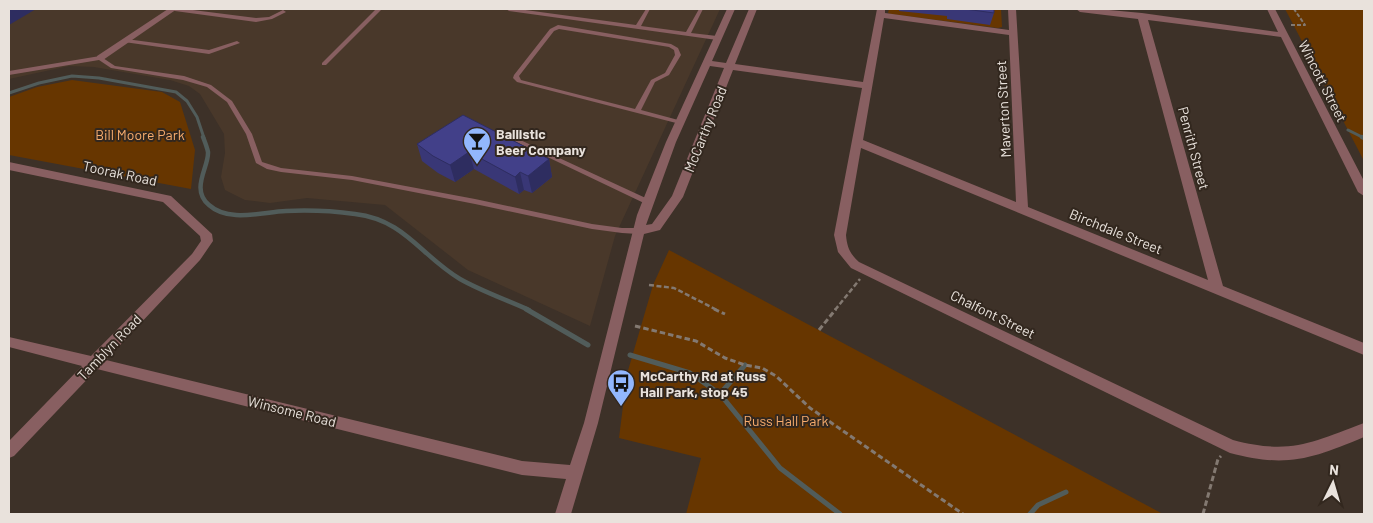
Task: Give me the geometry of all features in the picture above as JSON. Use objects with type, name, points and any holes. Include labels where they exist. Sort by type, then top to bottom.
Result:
[{"type":"street","points":[[100,58],[174,9]]},
{"type":"street","name":"McCarthy Road","points":[[563,514],[591,424],[638,231],[680,122],[731,9]]},
{"type":"street","name":"McCarthy Road","points":[[638,231],[656,227],[661,223],[677,197],[753,9]]},
{"type":"street","name":"Maverton Street","points":[[1012,9],[1022,208]]},
{"type":"street","points":[[1080,9],[1284,34]]},
{"type":"street","name":"Wincott Street","points":[[1271,9],[1364,192]]},
{"type":"street","points":[[881,12],[1014,33]]},
{"type":"street","name":"Chalfont Street","points":[[881,12],[856,142],[840,242],[846,258],[865,272],[1230,446],[1270,456],[1297,454],[1319,448],[1364,430]]},
{"type":"street","name":"Penrith Street","points":[[1142,16],[1217,288]]},
{"type":"street","points":[[706,63],[867,86]]},
{"type":"street","name":"Birchdale Street","points":[[856,142],[1022,208],[1364,349]]},
{"type":"street","name":"Toorak Road","points":[[9,166],[167,199],[206,234],[207,241]]},
{"type":"street","name":"Tamblyn Road","points":[[9,451],[196,257],[207,241]]},
{"type":"street","name":"Winsome Road","points":[[9,342],[522,468],[577,473]]},
{"type":"lane","points":[[174,9],[256,20],[270,18],[283,12]]},
{"type":"lane","points":[[324,64],[378,10],[376,9]]},
{"type":"lane","points":[[509,9],[717,38]]},
{"type":"lane","points":[[638,27],[648,9]]},
{"type":"lane","points":[[688,34],[701,9]]},
{"type":"lane","points":[[637,111],[653,81],[667,74],[678,55],[676,49],[671,46],[558,27],[552,30],[516,76],[520,81],[637,111],[680,122]]},
{"type":"lane","points":[[126,41],[209,52],[237,43]]},
{"type":"lane","points":[[9,73],[100,58],[114,67],[184,78],[209,86],[229,101],[249,134],[259,163],[271,169],[288,172],[328,174],[499,206],[588,227],[614,231],[638,231]]},
{"type":"lane","points":[[516,140],[648,202]]},
{"type":"path","points":[[1278,24],[1304,26],[1294,9]]},
{"type":"path","points":[[819,330],[865,272]]},
{"type":"path","points":[[649,285],[674,288],[725,314]]},
{"type":"path","points":[[636,326],[696,341],[725,358],[745,365],[762,368],[776,376],[810,408],[963,514]]},
{"type":"path","points":[[872,451],[876,446]]},
{"type":"path","points":[[1203,514],[1218,459],[1230,446]]},
{"type":"shaded area","points":[[9,9],[720,9],[615,236],[590,326],[468,270],[385,205],[307,198],[270,203],[245,200],[225,190],[221,177],[225,153],[224,134],[200,94],[189,86],[170,80],[94,67],[69,66],[9,79]]},
{"type":"green space","points":[[889,9],[1001,9],[1002,27],[891,14],[888,13]]},
{"type":"green space","points":[[1285,9],[1364,9],[1364,161],[1294,26]]},
{"type":"green space","name":"Bill Moore Park","points":[[72,80],[162,92],[180,102],[195,150],[191,189],[9,155],[9,97],[37,87]]},
{"type":"green space","name":"Russ Hall Park","points":[[669,250],[1163,514],[686,514],[701,458],[619,438],[627,374],[653,285]]},
{"type":"building","points":[[965,9],[994,9],[994,13]]},
{"type":"building","points":[[463,115],[549,159],[528,176],[520,172],[515,177],[469,152],[450,165],[433,156],[417,144]]},
{"type":"waterway","points":[[9,93],[39,83],[72,76],[99,78],[176,92],[187,101],[197,117],[204,138]]},
{"type":"waterway","points":[[1348,130],[1364,138]]},
{"type":"waterway","points":[[203,137],[208,158],[202,178],[201,192],[209,205],[217,210],[226,214],[236,215],[286,211],[320,211],[355,214],[372,218],[387,223],[400,231],[446,270],[460,279],[529,310]]},
{"type":"waterway","points":[[526,309],[588,345]]},
{"type":"waterway","points":[[630,355],[690,373],[720,394]]},
{"type":"waterway","points":[[720,394],[745,365]]},
{"type":"waterway","points":[[720,394],[780,468],[840,514]]},
{"type":"waterway","points":[[1030,514],[1038,505],[1066,492]]},
{"type":"place","name":"Ballistic Beer Company","points":[[477,165]]},
{"type":"place","name":"McCarthy Rd at Russ Hall Park, stop 45","points":[[621,407]]}]
